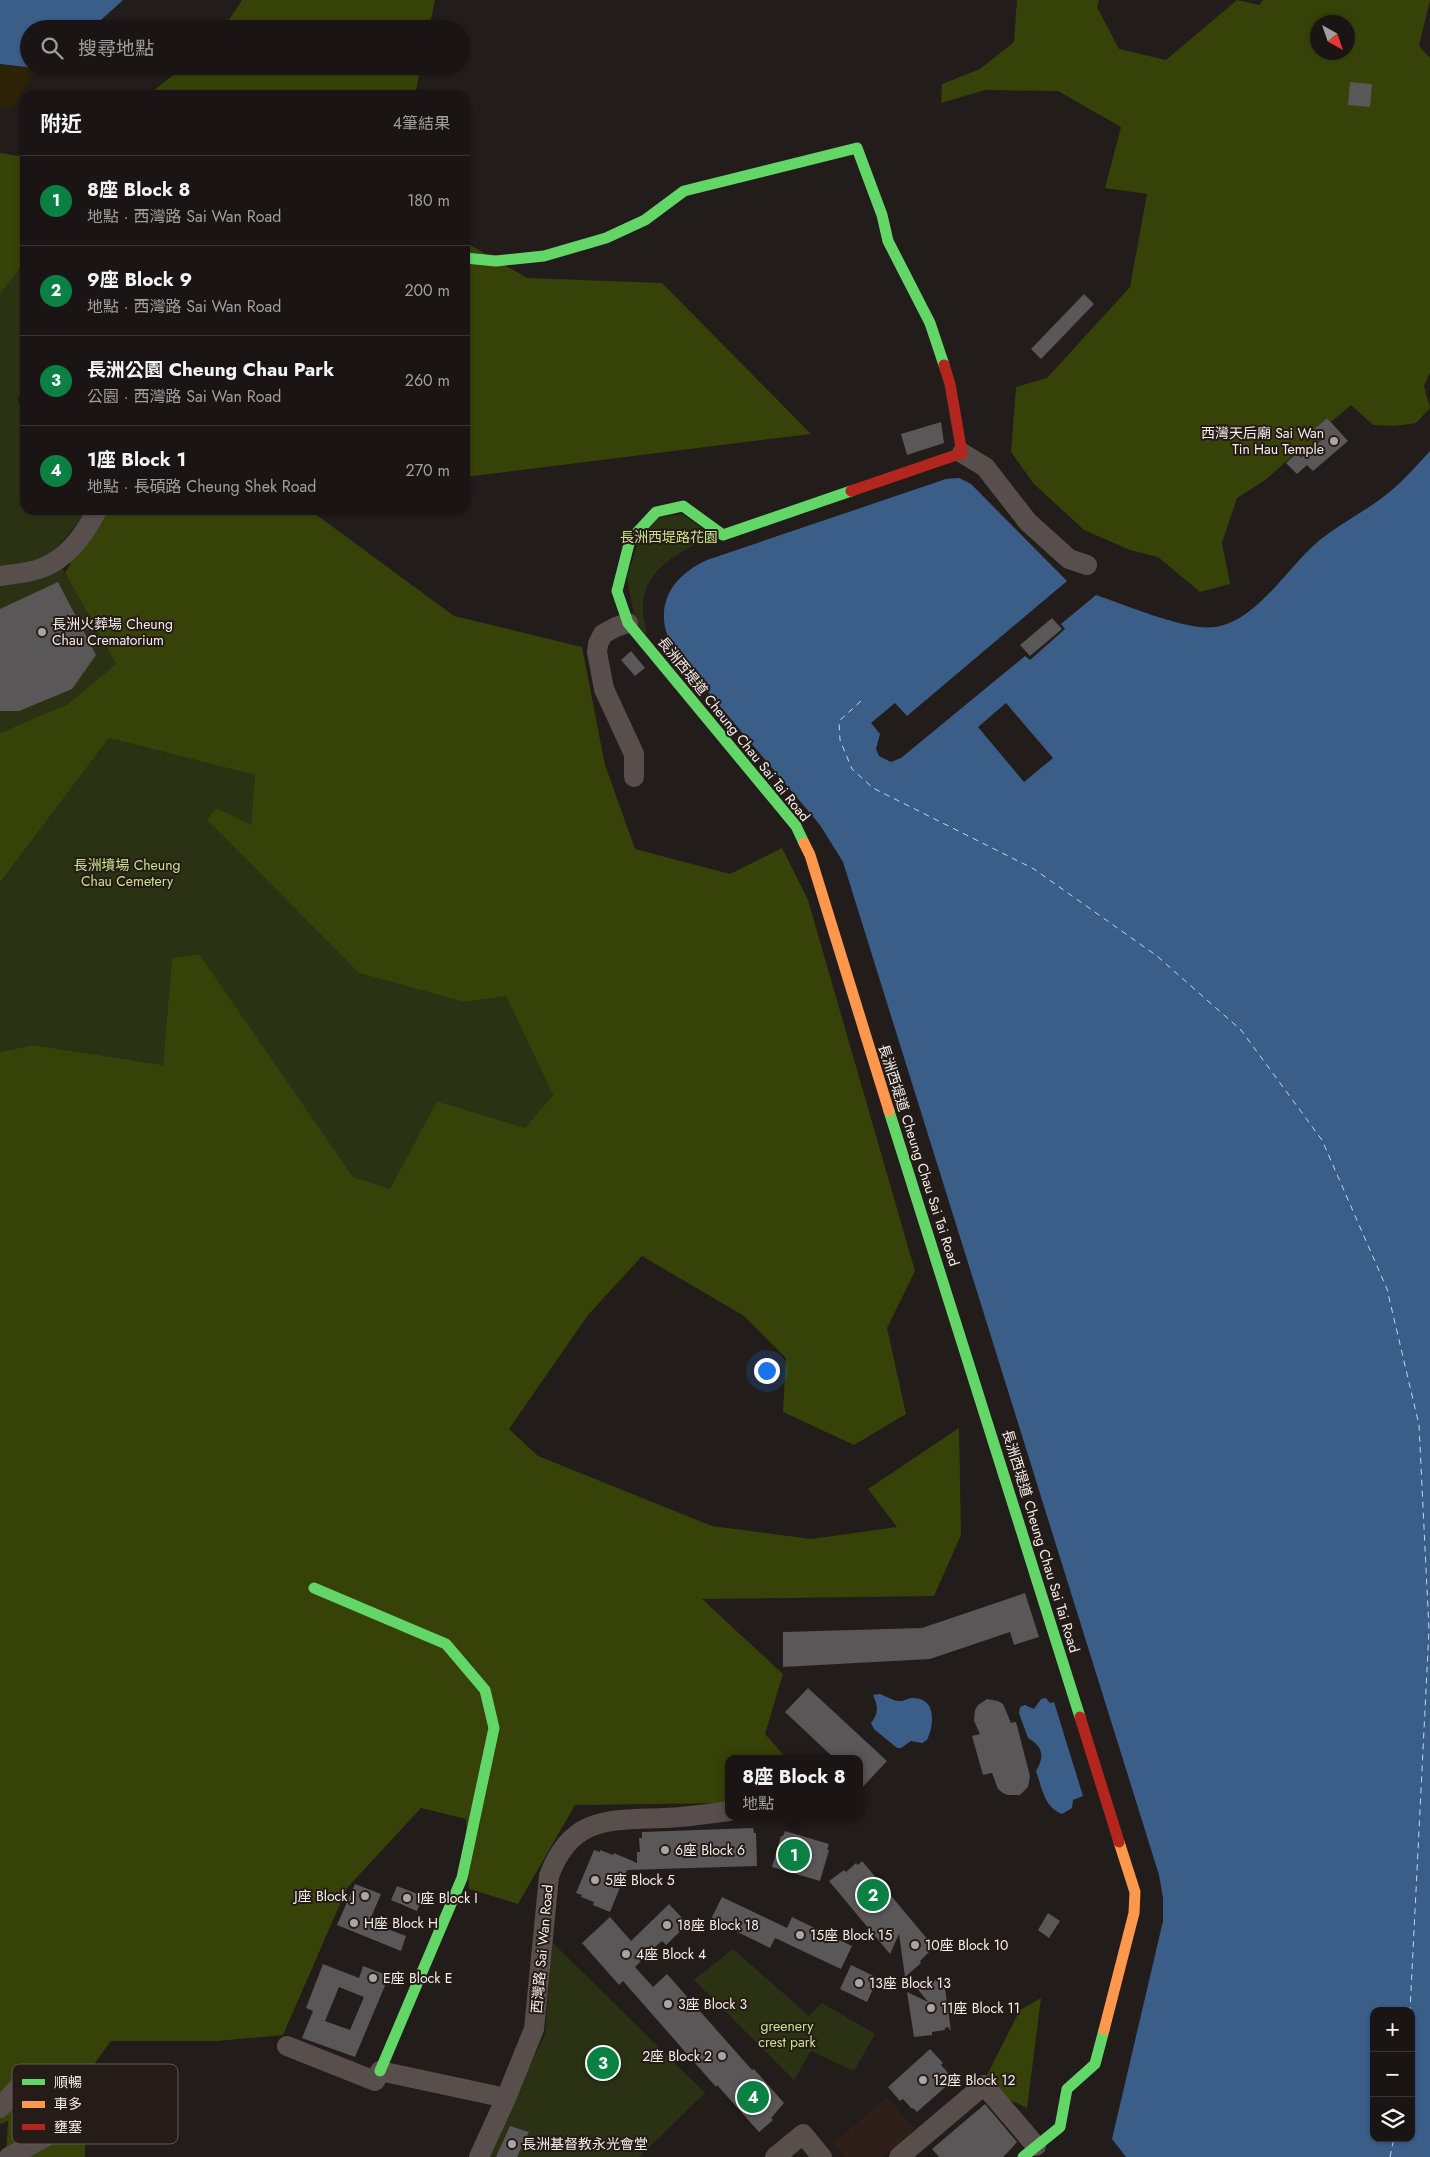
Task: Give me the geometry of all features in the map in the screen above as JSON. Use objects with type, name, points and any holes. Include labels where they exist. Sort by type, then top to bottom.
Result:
[{"type":"street","points":[[470,258],[496,261],[544,256],[606,238],[644,220],[684,191],[857,148],[882,215],[888,241],[930,323],[950,384],[962,453],[985,467],[1028,522],[1069,559],[1087,565]]},
{"type":"street","name":"長洲西堤道 Cheung Chau Sai Tai Road","points":[[962,453],[723,535],[683,506],[656,512],[630,540],[622,565],[617,591],[628,623],[796,826],[810,855],[1135,1892],[1134,1913],[1095,2064],[1067,2089],[1060,2127],[1030,2152]]},
{"type":"street","points":[[0,576],[41,569],[53,562],[78,540],[94,515]]},
{"type":"street","points":[[628,623],[603,634],[600,638],[597,652],[604,690],[634,754],[634,777]]},
{"type":"street","points":[[287,2046],[375,2081],[462,1878],[494,1728],[485,1690],[446,1644],[314,1588]]},
{"type":"street","name":"西灣路 Sai Wan Road","points":[[479,2157],[534,2030],[549,1876],[555,1860],[565,1845],[578,1833],[593,1825],[609,1820],[680,1817],[725,1811]]},
{"type":"street","points":[[380,2071],[506,2098]]},
{"type":"street","points":[[899,2157],[984,2085],[1030,2152]]},
{"type":"street","points":[[0,2108],[12,2094]]},
{"type":"street","points":[[775,2157],[803,2134],[822,2157]]},
{"type":"street","points":[[9,2157],[32,2144]]},
{"type":"shaded area","points":[[887,2097],[915,2129],[883,2157],[845,2157],[833,2143]]},
{"type":"green space","points":[[242,0],[435,0],[431,20],[229,20]]},
{"type":"green space","points":[[1017,0],[1099,0],[1097,7],[1119,49],[1166,60],[1237,0],[1259,5],[1263,0],[1430,0],[1419,46],[1430,58],[1430,372],[1424,386],[1430,408],[1416,423],[1394,426],[1373,425],[1351,405],[1331,422],[1327,418],[1313,430],[1322,440],[1302,459],[1296,453],[1265,480],[1237,498],[1222,543],[1230,584],[1200,592],[1158,557],[1130,550],[1084,530],[1034,484],[1011,452],[1016,387],[1047,378],[1130,287],[1147,194],[1105,188],[1121,127],[1058,91],[985,90],[941,103],[942,84],[980,69],[1014,42]]},
{"type":"green space","points":[[174,75],[419,75],[416,90],[154,90]]},
{"type":"green space","points":[[0,153],[20,156],[20,268],[0,294]]},
{"type":"green space","points":[[470,245],[527,278],[662,283],[811,434],[470,476]]},
{"type":"green space","points":[[20,268],[20,396],[17,398],[20,405],[20,515],[85,515],[53,552],[116,664],[68,704],[0,733],[0,294]]},
{"type":"green space","name":"長洲西堤路花園","points":[[682,514],[712,536],[667,562],[650,580],[645,591],[643,605],[647,636],[635,622],[627,577],[638,542],[658,518]]},
{"type":"green space","points":[[98,515],[317,515],[454,616],[582,647],[605,765],[635,849],[730,874],[782,848],[808,900],[915,1271],[887,1328],[906,1414],[854,1445],[783,1412],[786,1358],[744,1316],[642,1256],[588,1315],[509,1429],[538,1456],[712,1526],[811,1539],[897,1527],[868,1489],[959,1428],[961,1535],[934,1596],[702,1599],[783,1674],[765,1734],[783,1755],[725,1755],[725,1803],[575,1805],[518,1904],[469,1889],[466,1819],[421,1808],[347,1888],[283,2035],[217,2041],[111,2041],[94,2064],[12,2064],[12,2144],[85,2144],[85,2157],[6,2157],[8,2121],[0,2124],[0,1052],[33,1045],[163,1065],[172,958],[199,954],[353,1177],[390,1189],[437,1101],[525,1128],[553,1095],[506,996],[464,1002],[359,973],[207,820],[216,808],[251,825],[255,775],[109,738],[0,883],[0,733],[68,704],[116,664],[65,573]]},
{"type":"green space","name":"長洲墳場 Cheung Chau Cemetery","points":[[109,738],[255,775],[251,826],[216,808],[208,821],[359,973],[464,1002],[506,996],[553,1095],[525,1128],[437,1101],[390,1190],[353,1177],[198,954],[172,958],[163,1065],[33,1045],[0,1052],[0,884]]},
{"type":"green space","points":[[552,1942],[705,2093],[639,2157],[486,2157],[545,2034]]},
{"type":"green space","name":"greenery crest park","points":[[733,1949],[809,2016],[822,2003],[875,2034],[854,2071],[811,2051],[794,2080],[694,1980]]},
{"type":"green space","points":[[1041,1998],[1027,2108],[995,2093],[985,2079],[1020,2010]]},
{"type":"sand","points":[[0,64],[20,66],[20,75],[32,75],[23,90],[20,90],[20,95],[12,109],[0,107]]},
{"type":"water","points":[[0,0],[123,0],[101,20],[20,20],[20,66],[0,64]]},
{"type":"water","points":[[1430,451],[1430,2157],[1126,2157],[1112,2139],[1163,1921],[1163,1898],[1159,1875],[843,862],[820,825],[677,655],[669,640],[664,612],[666,600],[672,588],[681,577],[707,560],[946,479],[959,478],[971,484],[1067,581],[907,716],[895,703],[871,723],[880,734],[876,749],[879,756],[891,762],[901,758],[1025,656],[1030,660],[1065,629],[1061,624],[1096,595],[1139,611],[1188,625],[1215,627],[1229,623],[1243,616],[1256,606],[1322,538],[1383,497],[1403,480]]},
{"type":"water","points":[[880,1694],[897,1701],[914,1698],[927,1703],[932,1714],[932,1721],[927,1740],[922,1743],[911,1741],[901,1748],[897,1748],[874,1729],[871,1723],[877,1709],[873,1695]]},
{"type":"water","points":[[1046,1698],[1050,1703],[1054,1702],[1083,1796],[1073,1800],[1072,1808],[1062,1814],[1051,1807],[1044,1796],[1036,1771],[1041,1761],[1041,1752],[1037,1745],[1028,1738],[1019,1713],[1020,1707],[1025,1705],[1034,1709],[1041,1699]]},
{"type":"pier","points":[[1006,703],[1053,758],[1024,782],[978,727]]},
{"type":"building","points":[[1350,82],[1372,84],[1370,107],[1348,105]]},
{"type":"building","points":[[1084,294],[1094,304],[1041,359],[1031,349]]},
{"type":"building","name":"西灣天后廟 Sai Wan Tin Hau Temple","points":[[1327,418],[1348,441],[1313,471],[1307,465],[1297,474],[1286,463],[1297,453],[1301,458],[1322,440],[1313,430]]},
{"type":"building","points":[[941,422],[944,443],[907,455],[901,434]]},
{"type":"building","name":"長洲火葬場 Cheung Chau Crematorium","points":[[58,582],[96,655],[72,689],[19,711],[0,711],[0,609]]},
{"type":"building","points":[[1052,618],[1062,629],[1030,656],[1020,645]]},
{"type":"building","points":[[631,651],[645,668],[635,676],[621,660]]},
{"type":"building","points":[[1025,1593],[1039,1637],[1014,1645],[1010,1632],[930,1659],[783,1667],[783,1632],[922,1628]]},
{"type":"building","points":[[808,1688],[887,1761],[863,1787],[863,1755],[831,1755],[785,1712]]},
{"type":"building","points":[[987,1699],[1003,1704],[1011,1723],[1016,1722],[1030,1776],[1028,1787],[1020,1795],[1003,1793],[998,1789],[992,1773],[983,1775],[972,1736],[980,1734],[974,1721],[975,1710],[978,1705]]},
{"type":"building","points":[[753,1828],[754,1833],[756,1833],[757,1866],[627,1870],[610,1912],[593,1905],[594,1902],[576,1893],[594,1850],[600,1852],[600,1850],[613,1855],[614,1853],[637,1863],[637,1852],[640,1852],[639,1838],[642,1838],[642,1832]]},
{"type":"building","points":[[785,1831],[829,1844],[820,1881],[772,1867],[781,1836],[783,1836]]},
{"type":"building","points":[[862,1861],[934,1947],[920,1961],[921,1963],[905,1977],[899,1934],[890,1954],[829,1881],[844,1870],[846,1872],[856,1863],[858,1865]]},
{"type":"building","points":[[355,1884],[381,1894],[369,1922],[406,1936],[401,1951],[337,1925]]},
{"type":"building","name":"I座 Block I","points":[[397,1886],[423,1896],[417,1911],[391,1900]]},
{"type":"building","points":[[722,1897],[787,1928],[792,1917],[852,1946],[841,1969],[775,1938],[770,1948],[711,1919]]},
{"type":"building","points":[[669,1904],[688,1924],[666,1945],[662,1941],[640,1959],[641,1961],[635,1967],[653,1987],[667,1974],[752,2070],[754,2069],[784,2103],[771,2118],[773,2120],[759,2132],[717,2085],[716,2087],[623,1981],[619,1985],[582,1943],[610,1917],[631,1941]]},
{"type":"building","points":[[1048,1913],[1060,1921],[1049,1938],[1038,1930]]},
{"type":"building","points":[[323,1964],[359,1978],[363,1966],[389,1976],[355,2057],[302,2038],[313,2011],[306,2008]],"holes":[[[339,1987],[364,1997],[350,2030],[325,2021]]]},
{"type":"building","name":"13座 Block 13","points":[[851,1965],[878,1978],[867,2002],[840,1989]]},
{"type":"building","name":"11座 Block 11","points":[[938,1980],[938,1982],[944,1981],[951,2031],[948,2027],[945,2030],[932,2032],[932,2035],[914,2037],[907,1992],[928,2002],[913,1983]]},
{"type":"building","name":"12座 Block 12","points":[[930,2049],[943,2063],[941,2065],[950,2075],[948,2077],[952,2081],[917,2112],[903,2099],[900,2101],[888,2087]]},
{"type":"building","points":[[985,2104],[1017,2142],[1003,2157],[939,2157],[932,2149]]},
{"type":"building","name":"長洲基督教永光會堂","points":[[510,2126],[529,2132],[517,2157],[496,2157]]},
{"type":"ferry route","points":[[861,701],[839,721],[840,740],[852,769],[873,788],[1034,869],[1157,956],[1241,1030],[1322,1140],[1387,1289],[1419,1425],[1429,1630],[1410,2007]]},
{"type":"ferry route","points":[[1390,2157],[1393,2142]]},
{"type":"traffic: fast","points":[[470,258],[496,261],[544,256],[606,238],[645,220],[684,191],[857,148],[882,215],[888,241],[930,323],[944,365]]},
{"type":"traffic: fast","points":[[804,843],[796,826],[628,623],[617,591],[630,540],[656,512],[683,506],[723,535],[851,491]]},
{"type":"traffic: fast","points":[[889,1111],[1080,1717]]},
{"type":"traffic: fast","points":[[314,1588],[446,1644],[485,1690],[494,1728],[462,1878],[380,2071]]},
{"type":"traffic: fast","points":[[1023,2157],[1060,2127],[1067,2089],[1095,2064],[1104,2030]]},
{"type":"traffic: slow","points":[[804,843],[810,855],[889,1111]]},
{"type":"traffic: slow","points":[[1104,2030],[1134,1913],[1135,1892],[1119,1842]]},
{"type":"traffic: jam","points":[[851,491],[962,453],[950,384],[944,365]]},
{"type":"traffic: jam","points":[[1080,1717],[1119,1842]]},
{"type":"place","name":"西灣天后廟 Sai Wan Tin Hau Temple","points":[[1334,441]]},
{"type":"place","name":"長洲火葬場 Cheung Chau Crematorium","points":[[42,632]]},
{"type":"place","name":"6座 Block 6","points":[[665,1850]]},
{"type":"place","name":"8座 Block 8","points":[[794,1855]]},
{"type":"place","name":"5座 Block 5","points":[[595,1880]]},
{"type":"place","name":"9座 Block 9","points":[[873,1895]]},
{"type":"place","name":"J座 Block J","points":[[365,1896]]},
{"type":"place","name":"I座 Block I","points":[[407,1898]]},
{"type":"place","name":"H座 Block H","points":[[354,1923]]},
{"type":"place","name":"18座 Block 18","points":[[667,1925]]},
{"type":"place","name":"15座 Block 15","points":[[800,1935]]},
{"type":"place","name":"10座 Block 10","points":[[915,1945]]},
{"type":"place","name":"4座 Block 4","points":[[626,1954]]},
{"type":"place","name":"E座 Block E","points":[[373,1978]]},
{"type":"place","name":"13座 Block 13","points":[[859,1983]]},
{"type":"place","name":"3座 Block 3","points":[[668,2004]]},
{"type":"place","name":"11座 Block 11","points":[[931,2008]]},
{"type":"place","name":"2座 Block 2","points":[[722,2056]]},
{"type":"place","name":"長洲公園 Cheung Chau Park","points":[[603,2063]]},
{"type":"place","name":"12座 Block 12","points":[[923,2080]]},
{"type":"place","name":"1座 Block 1","points":[[753,2097]]},
{"type":"place","name":"長洲基督教永光會堂","points":[[512,2144]]}]
